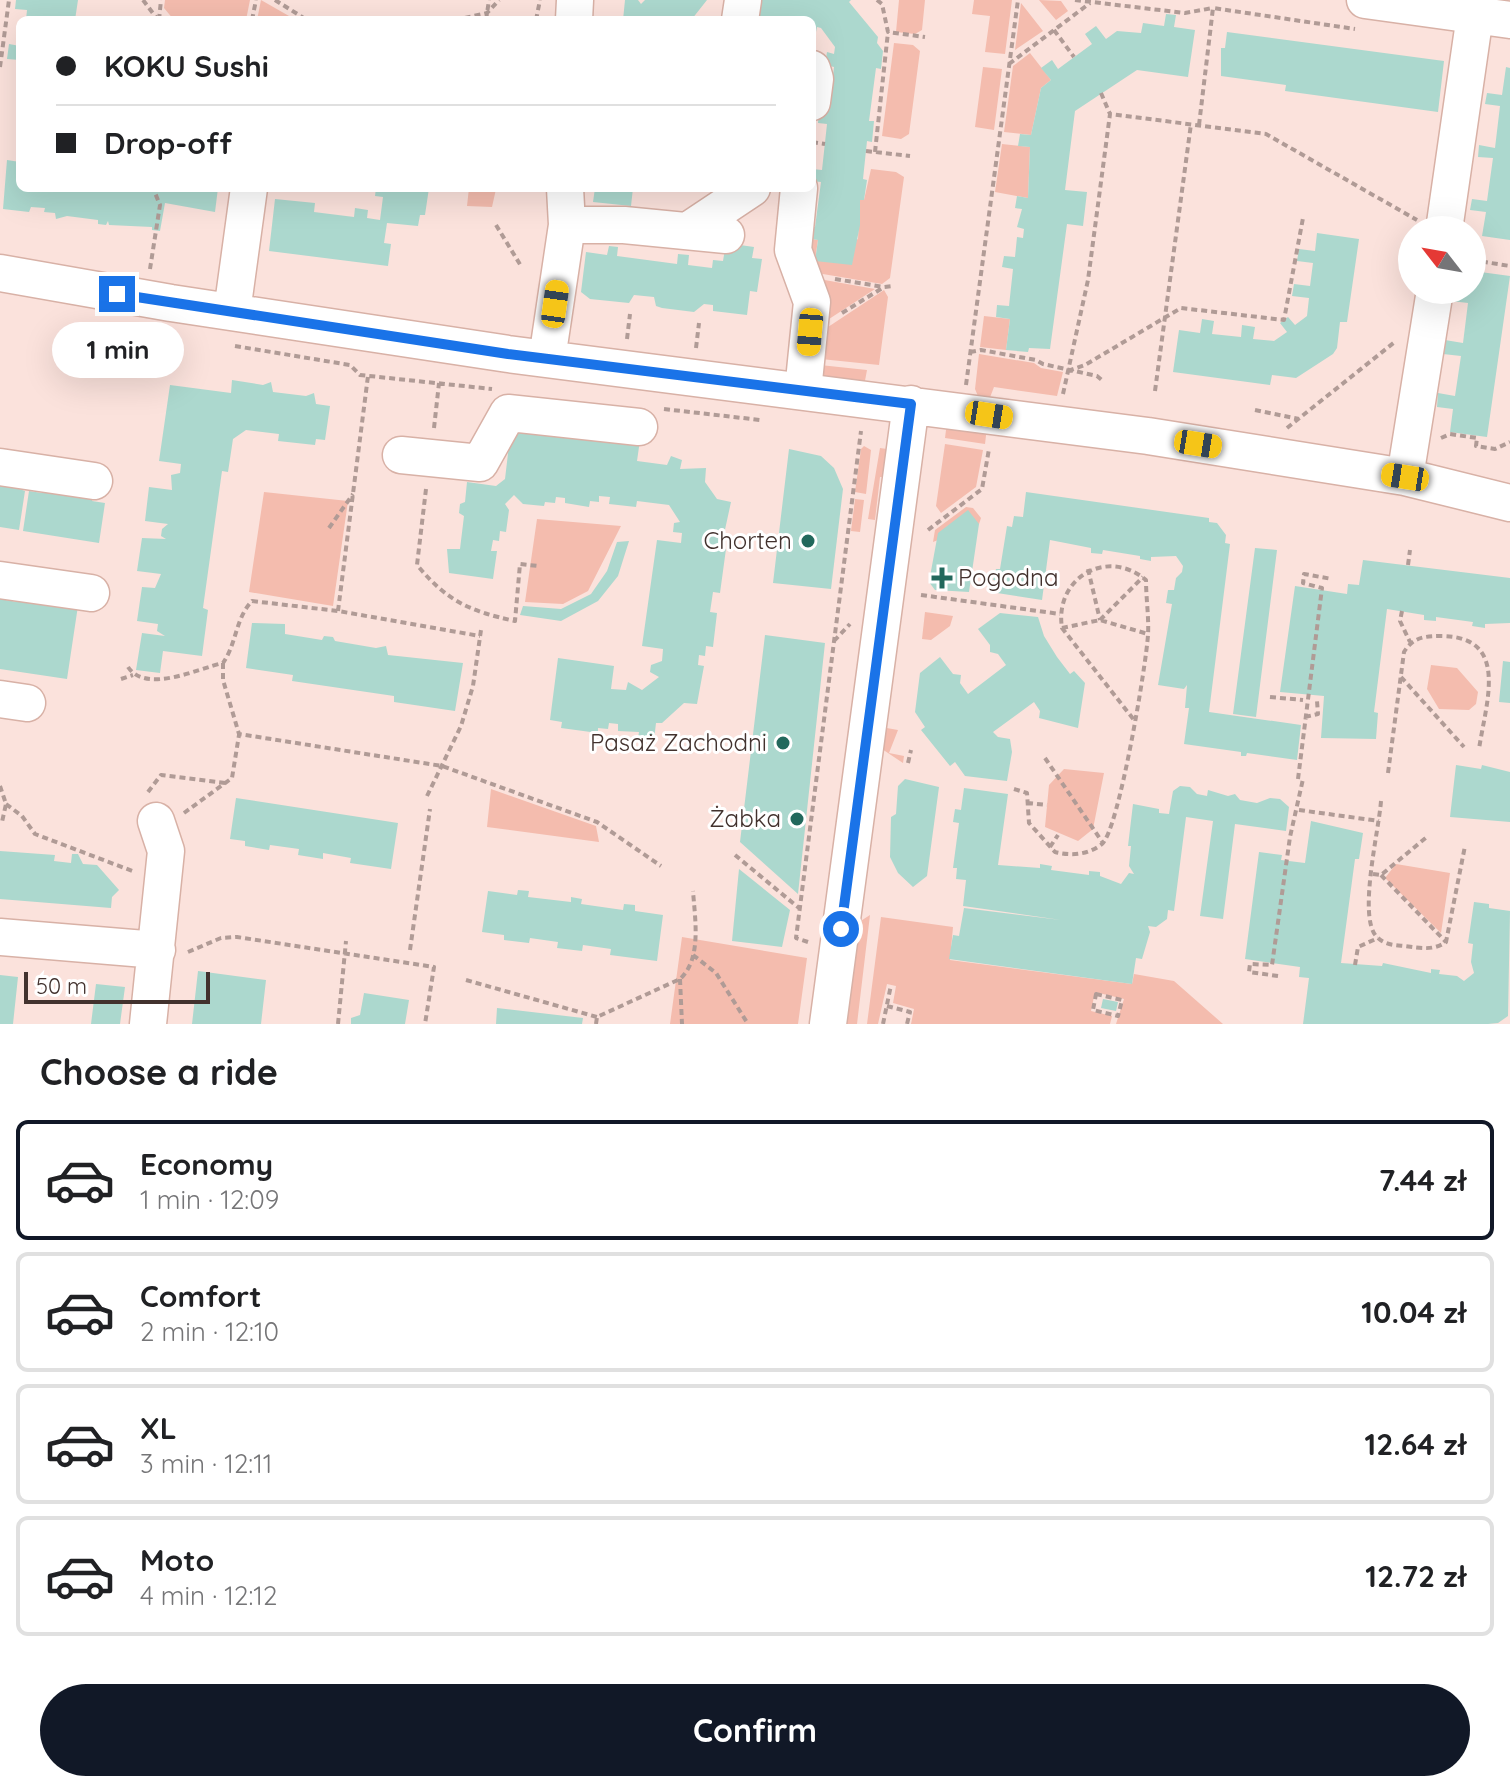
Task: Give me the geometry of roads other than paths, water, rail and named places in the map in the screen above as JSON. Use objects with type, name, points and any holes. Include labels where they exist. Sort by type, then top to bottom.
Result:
[{"type":"street","points":[[1435,216],[1475,15]]},
{"type":"street","points":[[1367,16],[1475,15],[1510,20]]},
{"type":"street","points":[[230,328],[248,192]]},
{"type":"street","points":[[547,359],[567,225],[565,192]]},
{"type":"street","points":[[689,230],[746,192]]},
{"type":"street","points":[[799,192],[793,250],[812,302],[803,391]]},
{"type":"street","points":[[567,225],[689,230],[726,235]]},
{"type":"street","points":[[0,273],[230,328],[547,359],[1059,424],[1405,477],[1510,503]]},
{"type":"street","points":[[1405,477],[1433,304]]},
{"type":"street","points":[[828,1024],[911,404]]},
{"type":"street","points":[[415,465],[480,463],[508,413],[639,427]]},
{"type":"street","points":[[0,467],[94,481]]},
{"type":"street","points":[[0,580],[91,593]]},
{"type":"street","points":[[148,1024],[172,951],[161,810]]},
{"type":"street","points":[[0,937],[172,951]]},
{"type":"place","name":"Chorten","points":[[808,541]]},
{"type":"place","name":"Pogodna","points":[[942,578]]},
{"type":"place","name":"Pasaż Zachodni","points":[[783,743]]},
{"type":"place","name":"Żabka","points":[[797,819]]}]
